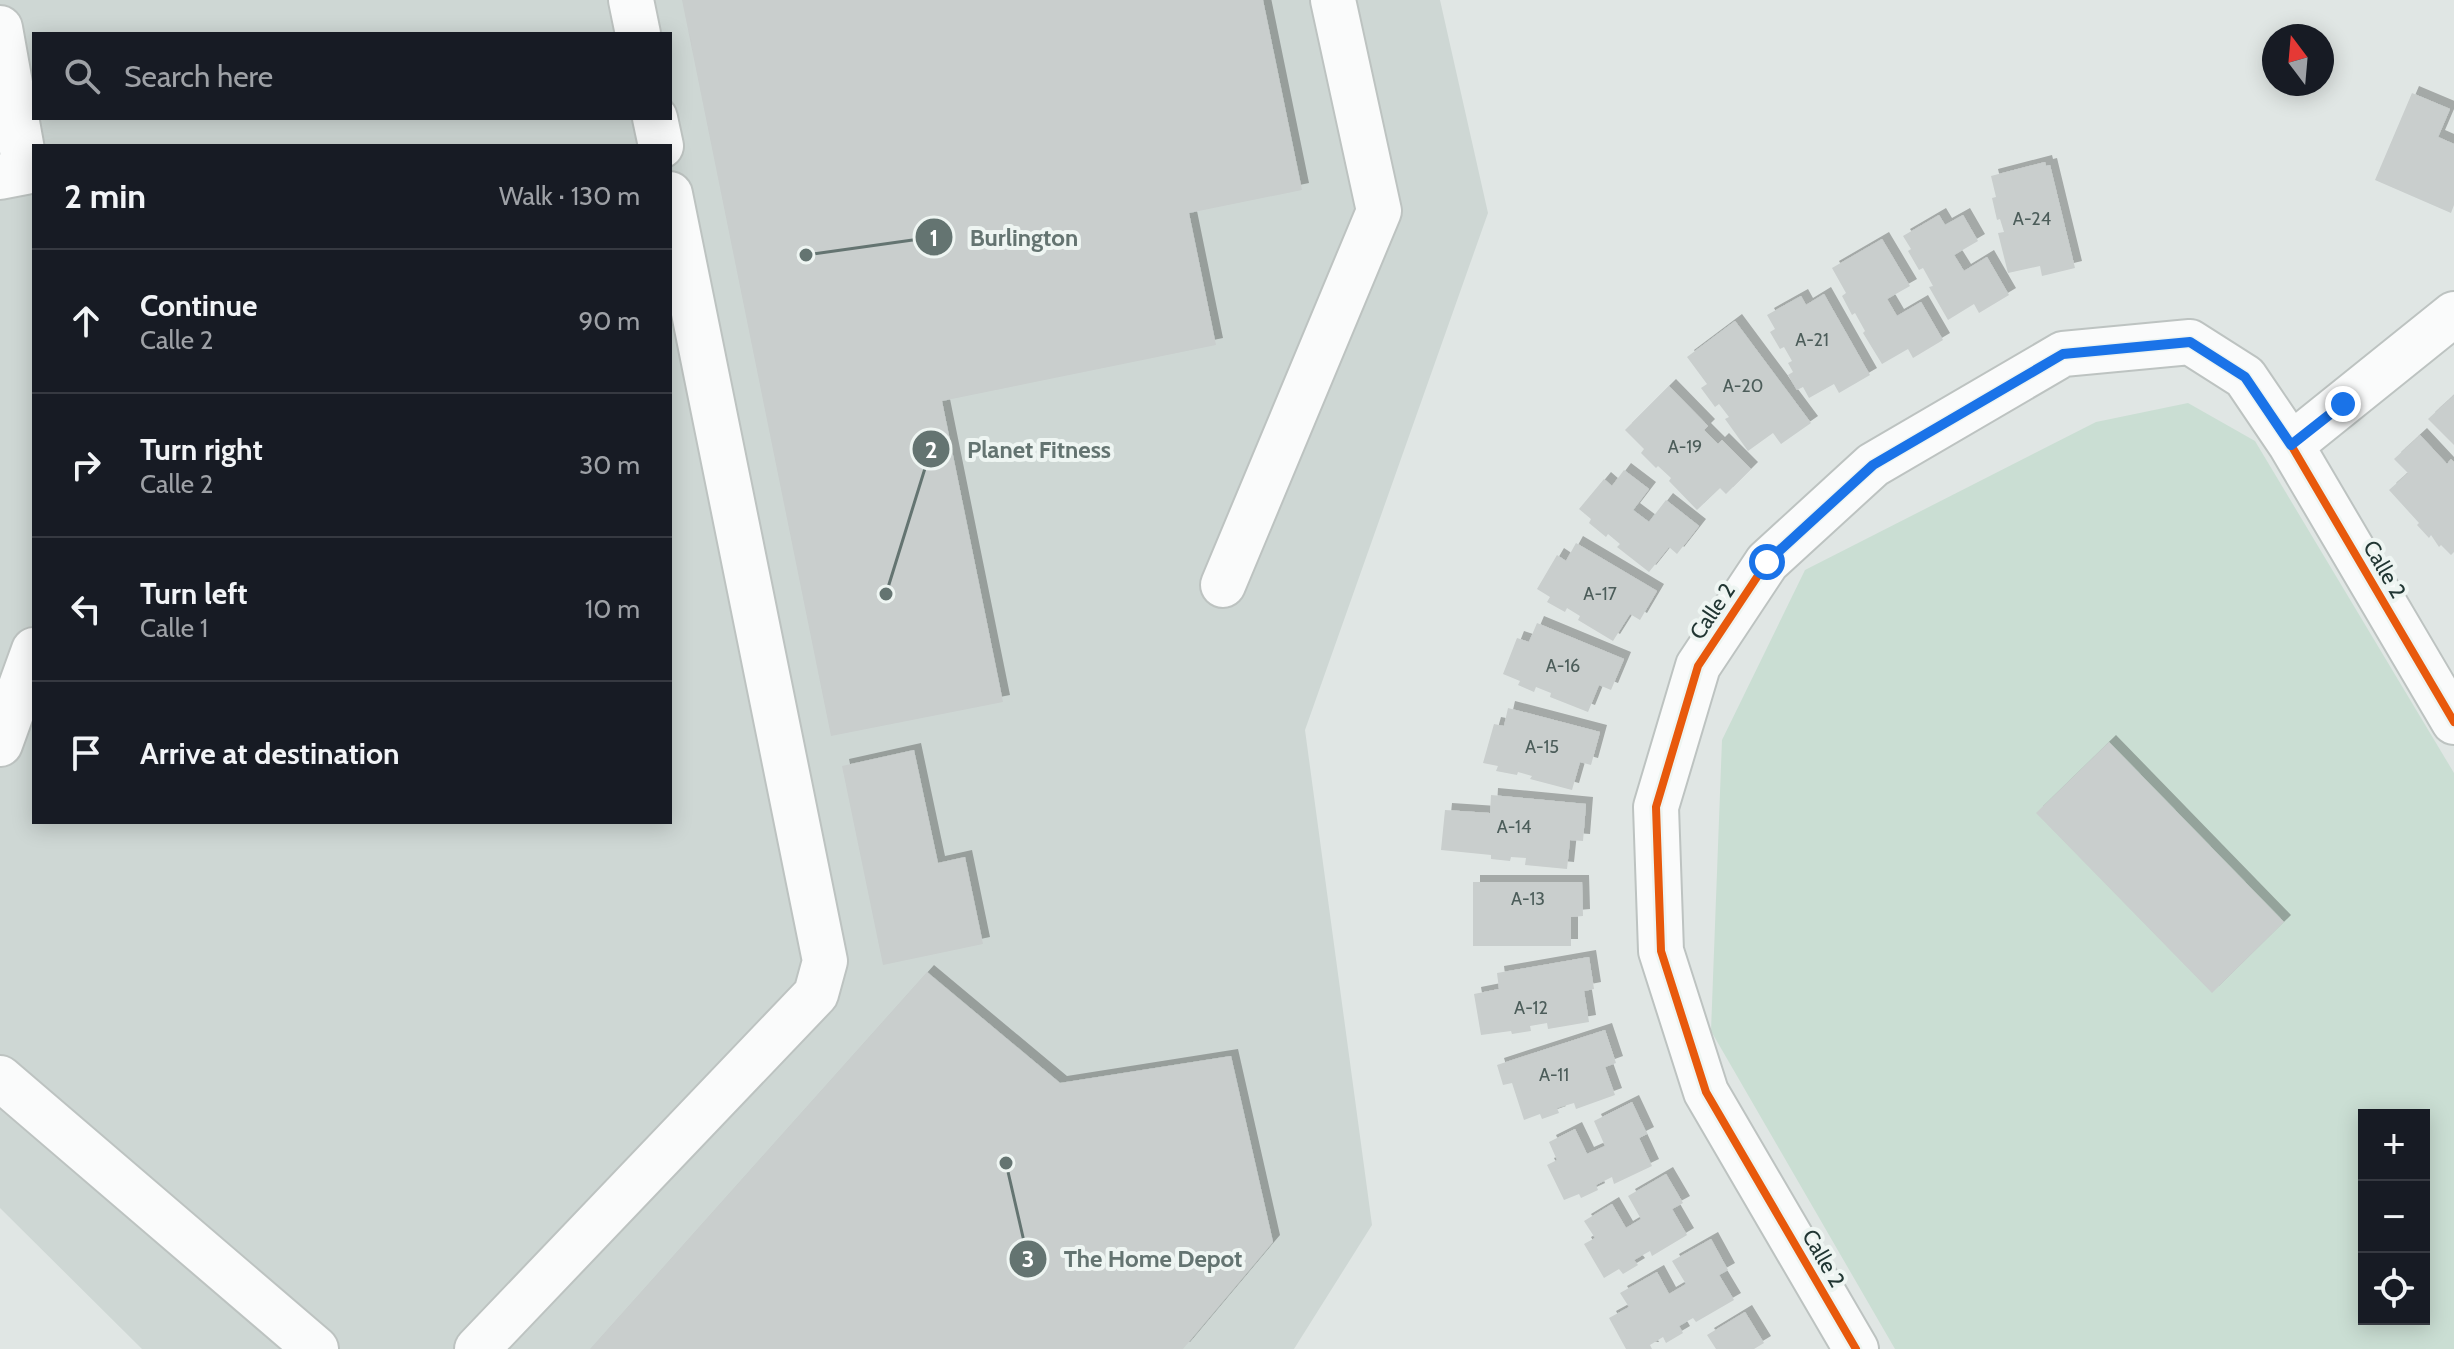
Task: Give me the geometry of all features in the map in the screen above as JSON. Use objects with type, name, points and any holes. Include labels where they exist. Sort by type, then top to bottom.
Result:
[{"type":"street","points":[[631,0],[638,32]]},
{"type":"street","points":[[1223,585],[1379,211],[1333,0]]},
{"type":"street","points":[[1,34],[13,174]]},
{"type":"street","points":[[655,120],[661,144]]},
{"type":"street","points":[[477,1349],[816,994],[825,961],[672,204]]},
{"type":"street","points":[[2291,445],[2454,314]]},
{"type":"street","name":"Calle 2","points":[[1856,1349],[1706,1092],[1661,951],[1656,807],[1698,666],[1767,562],[1873,465],[2063,354],[2190,342],[2245,377],[2291,445],[2454,722]]},
{"type":"street","points":[[0,744],[32,656]]},
{"type":"street","points":[[0,1078],[316,1349]]},
{"type":"shaded area","points":[[0,0],[1440,0],[1488,213],[1305,730],[1372,1225],[1294,1349],[142,1349],[0,1208]]},
{"type":"green space","points":[[2188,403],[2255,441],[2454,773],[2454,1349],[1895,1349],[1711,1031],[1722,740],[1805,570],[2096,422]]},
{"type":"building","points":[[682,0],[1263,0],[1302,190],[1189,213],[1216,345],[942,401],[1003,702],[831,736]]},
{"type":"building","points":[[2412,93],[2450,109],[2438,137],[2454,144],[2454,205],[2451,213],[2375,180]]},
{"type":"building","points":[[2045,162],[2046,166],[2050,165],[2075,268],[2042,276],[2040,266],[2008,273],[1998,233],[2004,232],[2000,219],[1997,220],[1991,176]]},
{"type":"building","points":[[1939,215],[1945,225],[1963,215],[1978,241],[1954,255],[1964,271],[1987,257],[2009,295],[1979,313],[1974,304],[1948,320],[1929,287],[1933,286],[1923,268],[1919,270],[1903,236]]},
{"type":"building","points":[[1882,239],[1910,286],[1887,299],[1897,316],[1921,302],[1943,340],[1913,358],[1908,349],[1882,364],[1855,313],[1852,315],[1842,296],[1846,293],[1832,268]]},
{"type":"building","points":[[1824,294],[1870,375],[1839,393],[1834,384],[1809,398],[1803,387],[1797,390],[1788,375],[1793,372],[1788,363],[1792,361],[1770,332],[1775,329],[1767,315],[1801,296],[1806,305]]},
{"type":"building","points":[[1735,321],[1811,423],[1781,444],[1773,433],[1748,451],[1725,419],[1729,417],[1719,404],[1715,407],[1701,388],[1707,384],[1687,357]]},
{"type":"building","points":[[1669,386],[1708,426],[1704,430],[1718,444],[1722,440],[1751,469],[1726,494],[1720,488],[1697,510],[1669,481],[1671,478],[1641,453],[1644,449],[1625,430]]},
{"type":"building","points":[[2454,395],[2454,445],[2428,419]]},
{"type":"building","points":[[2420,435],[2447,464],[2451,459],[2454,462],[2454,552],[2451,555],[2441,545],[2439,547],[2431,535],[2429,538],[2389,490],[2408,473],[2394,459]]},
{"type":"building","points":[[1624,470],[1649,489],[1633,510],[1649,522],[1666,500],[1699,526],[1677,554],[1669,547],[1649,572],[1617,547],[1620,544],[1608,534],[1606,537],[1589,523],[1591,519],[1579,509],[1604,479],[1612,486]]},
{"type":"building","points":[[1576,543],[1657,591],[1640,620],[1630,614],[1613,641],[1578,620],[1580,616],[1567,608],[1565,612],[1547,602],[1550,597],[1537,589],[1557,555],[1566,561]]},
{"type":"building","points":[[1537,623],[1624,659],[1611,690],[1599,685],[1588,712],[1550,697],[1551,693],[1536,687],[1534,692],[1518,685],[1520,681],[1503,674],[1517,638],[1529,642]]},
{"type":"building","points":[[1508,708],[1600,732],[1591,765],[1580,762],[1572,790],[1530,779],[1532,776],[1518,772],[1517,775],[1496,771],[1498,766],[1483,763],[1494,724],[1504,726]]},
{"type":"building","points":[[2109,742],[2284,922],[2212,993],[2036,813]]},
{"type":"building","points":[[914,750],[938,863],[965,857],[983,944],[883,965],[842,766]]},
{"type":"building","points":[[1491,795],[1586,804],[1583,841],[1570,840],[1567,869],[1525,865],[1526,858],[1511,857],[1510,861],[1491,859],[1491,855],[1441,850],[1445,810],[1490,813]]},
{"type":"building","points":[[1473,882],[1582,882],[1583,916],[1571,917],[1571,946],[1473,946]]},
{"type":"building","points":[[1589,957],[1594,989],[1584,991],[1589,1022],[1548,1029],[1547,1023],[1530,1026],[1531,1031],[1481,1035],[1474,994],[1499,989],[1497,973]]},
{"type":"building","points":[[927,972],[1060,1083],[1231,1056],[1273,1242],[1183,1349],[590,1349]]},
{"type":"building","points":[[1605,1030],[1616,1063],[1605,1067],[1615,1095],[1576,1109],[1574,1103],[1557,1108],[1559,1113],[1542,1119],[1540,1114],[1524,1120],[1512,1083],[1503,1085],[1497,1065]]},
{"type":"building","points":[[1632,1102],[1647,1134],[1639,1138],[1652,1166],[1614,1184],[1612,1177],[1596,1185],[1598,1190],[1581,1198],[1579,1194],[1564,1200],[1547,1165],[1557,1160],[1549,1142],[1575,1129],[1587,1154],[1605,1146],[1594,1121]]},
{"type":"building","points":[[1666,1174],[1683,1203],[1672,1209],[1687,1235],[1652,1256],[1650,1251],[1634,1260],[1638,1265],[1623,1274],[1619,1269],[1604,1278],[1584,1244],[1595,1238],[1584,1221],[1612,1204],[1626,1228],[1641,1219],[1628,1196]]},
{"type":"building","points":[[1711,1239],[1728,1270],[1719,1275],[1734,1300],[1696,1322],[1693,1318],[1679,1326],[1683,1333],[1666,1343],[1663,1337],[1650,1345],[1652,1349],[1626,1349],[1609,1318],[1629,1307],[1620,1293],[1657,1272],[1669,1294],[1686,1284],[1672,1261]]},
{"type":"building","points":[[1745,1312],[1764,1343],[1754,1349],[1716,1349],[1707,1335]]},
{"type":"cycle path","points":[[1856,1349],[1706,1092],[1661,951],[1656,807],[1698,666],[1767,562],[1873,465],[2063,354],[2190,342],[2245,377],[2291,445],[2454,722]]},
{"type":"place","name":"Burlington","points":[[806,255]]},
{"type":"place","name":"Planet Fitness","points":[[886,594]]},
{"type":"place","name":"The Home Depot","points":[[1006,1163]]},
{"type":"route","points":[[1767,562],[1873,465],[2063,354],[2190,342],[2245,377],[2291,445],[2343,404]]}]
